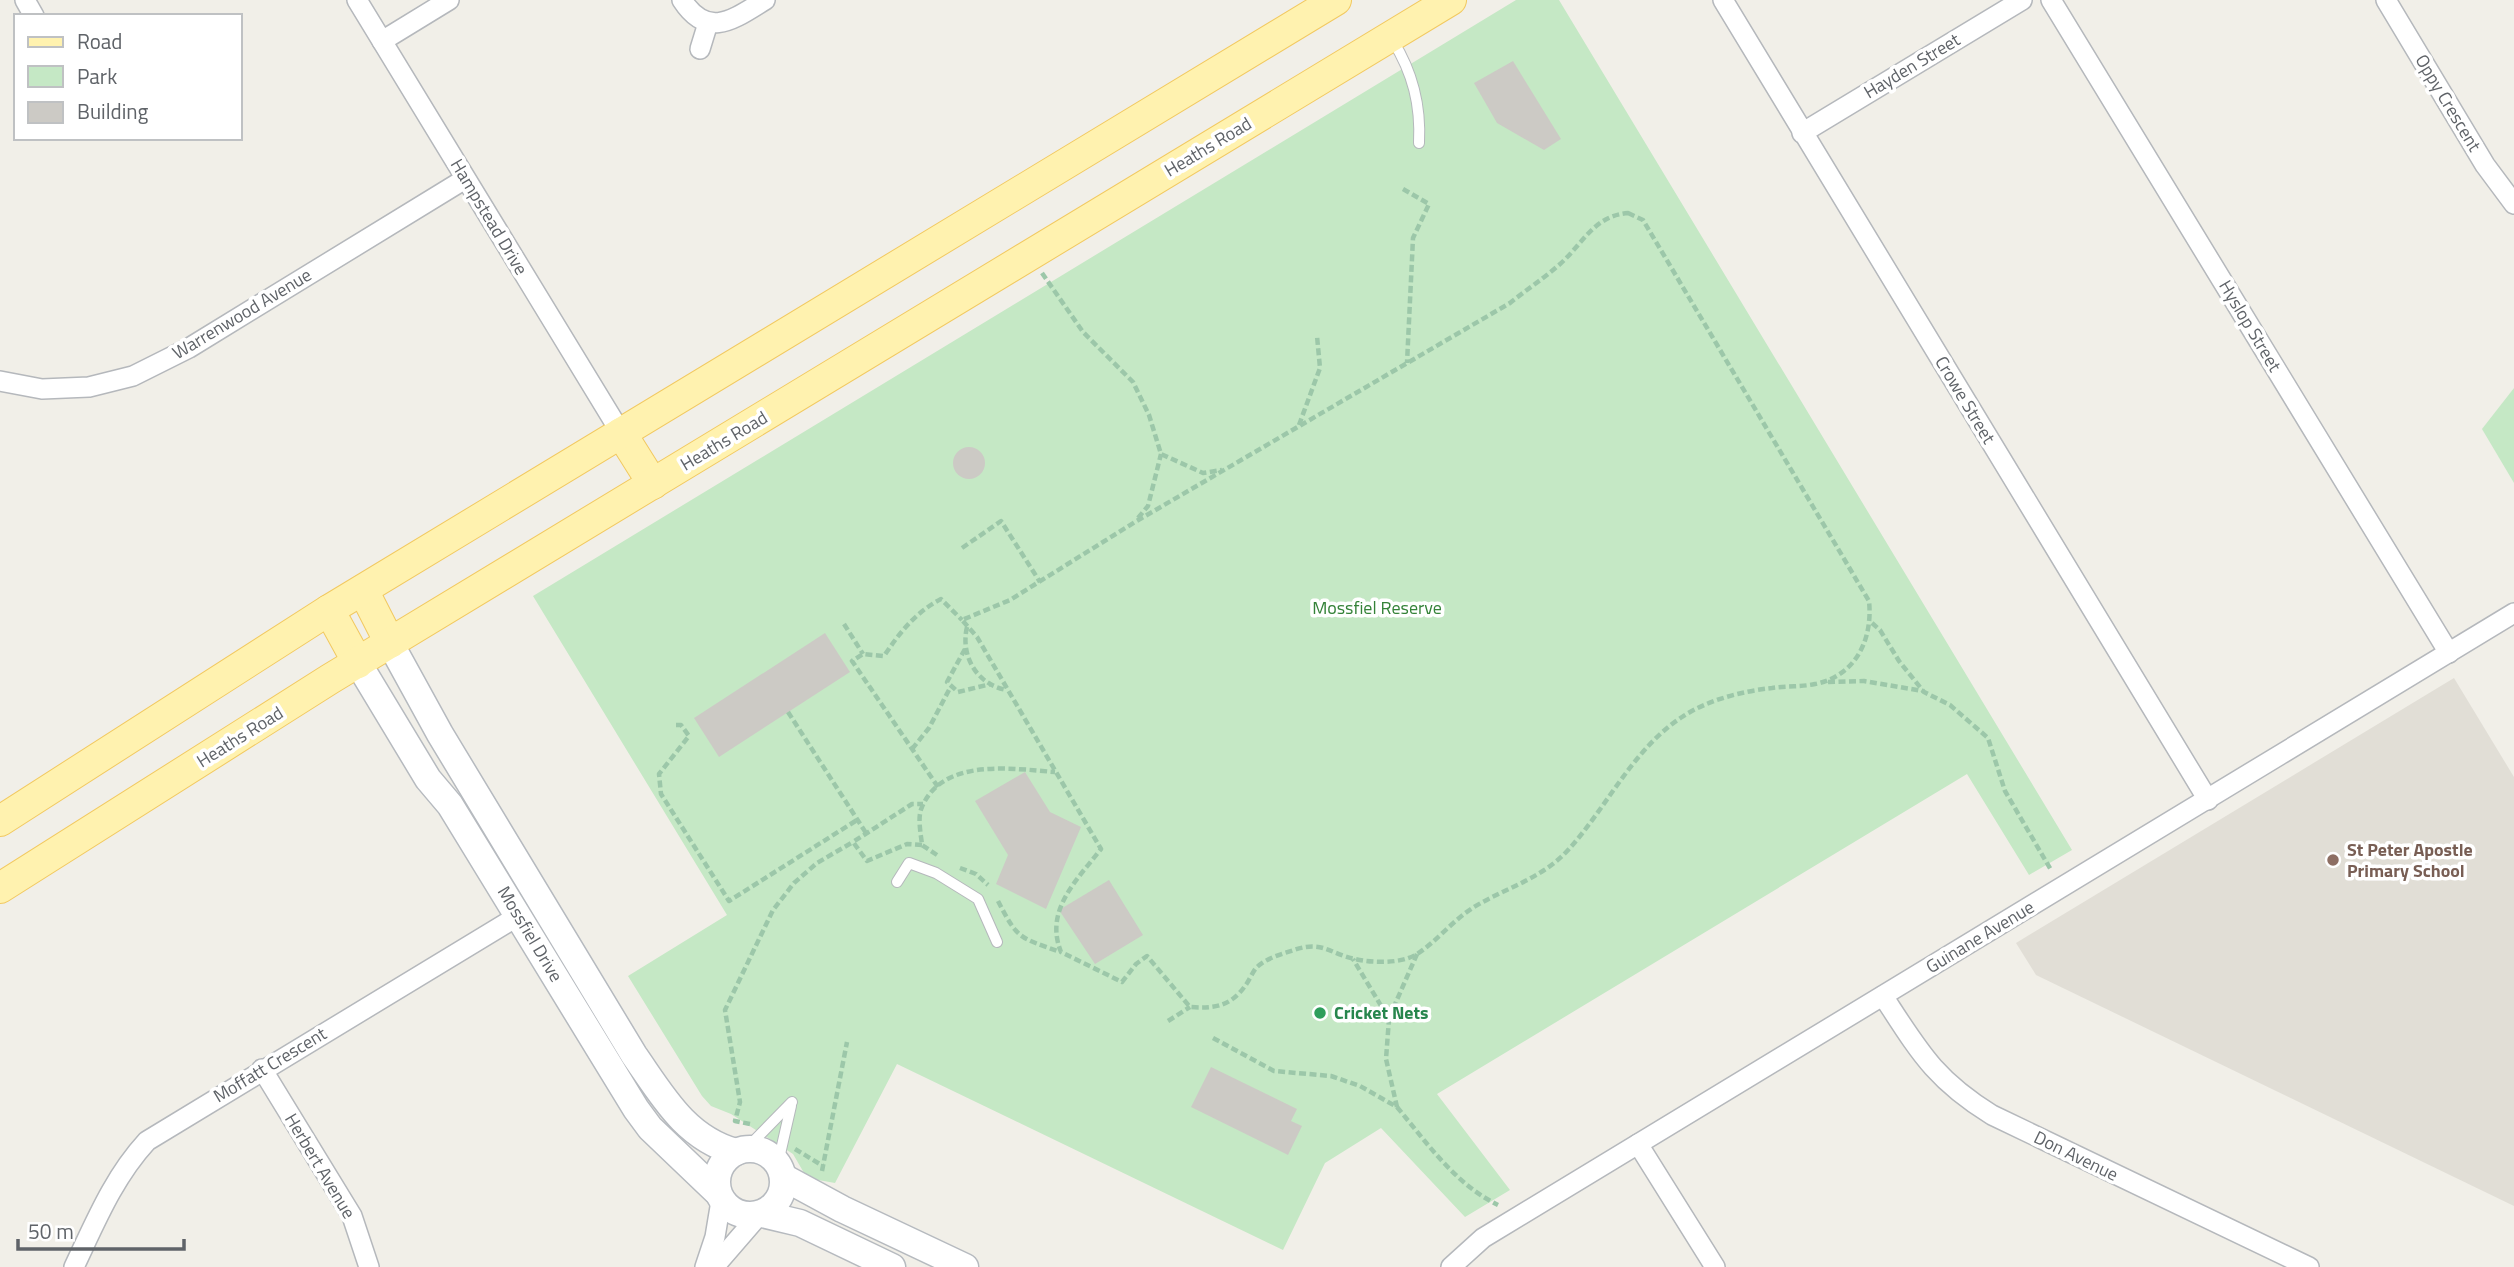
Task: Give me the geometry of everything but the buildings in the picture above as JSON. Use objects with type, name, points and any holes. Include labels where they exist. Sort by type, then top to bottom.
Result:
[{"type":"main road","points":[[0,821],[329,610],[1336,0]]},
{"type":"main road","name":"Heaths Road","points":[[0,888],[390,643],[1451,0]]},
{"type":"main road","points":[[621,433],[653,484]]},
{"type":"main road","points":[[363,590],[390,643]]},
{"type":"main road","points":[[329,610],[358,663]]},
{"type":"street","name":"Hampstead Drive","points":[[357,0],[621,433]]},
{"type":"street","points":[[382,41],[449,0]]},
{"type":"street","points":[[682,0],[696,17],[708,23],[733,20],[765,0]]},
{"type":"street","name":"Crowe Street","points":[[1723,0],[2208,800]]},
{"type":"street","name":"Hayden Street","points":[[1802,133],[2022,0]]},
{"type":"street","name":"Hyslop Street","points":[[2051,0],[2448,653]]},
{"type":"street","name":"Oppy Crescent","points":[[2386,0],[2485,165],[2514,204]]},
{"type":"street","points":[[700,49],[708,23]]},
{"type":"street","name":"Warrenwood Avenue","points":[[1,384],[42,389],[89,387],[133,376],[189,348],[465,179]]},
{"type":"street","name":"Guinane Avenue","points":[[1451,1267],[1483,1238],[2514,613]]},
{"type":"street","name":"Mossfiel Drive","points":[[390,643],[440,734],[634,1055],[667,1102],[712,1145],[741,1150]]},
{"type":"street","name":"Mossfiel Drive","points":[[358,663],[428,779],[450,805],[649,1127],[719,1197]]},
{"type":"street","points":[[518,916],[542,901]]},
{"type":"street","name":"Moffatt Crescent","points":[[74,1267],[113,1186],[130,1160],[147,1142],[262,1069],[518,916]]},
{"type":"street","name":"Don Avenue","points":[[1883,996],[1931,1068],[1957,1094],[1980,1108],[2309,1267]]},
{"type":"street","name":"Herbert Avenue","points":[[262,1069],[352,1216],[369,1267]]},
{"type":"street","points":[[1638,1144],[1714,1267]]},
{"type":"street","points":[[705,1267],[715,1237],[719,1197],[717,1174],[721,1165],[741,1150],[764,1152],[784,1162],[842,1209],[965,1267]]},
{"type":"street","points":[[713,1267],[760,1214],[779,1199],[784,1162]]},
{"type":"street","points":[[719,1197],[737,1214],[760,1214],[800,1223],[892,1267]]},
{"type":"lane","points":[[1390,37],[1406,63],[1417,98],[1419,143]]},
{"type":"lane","points":[[897,882],[909,863],[936,873],[978,899],[997,942]]},
{"type":"lane","points":[[741,1150],[792,1102],[784,1162]]},
{"type":"path","points":[[1404,190],[1429,204],[1413,238],[1407,363]]},
{"type":"path","points":[[962,620],[1010,600],[1135,522],[1510,303],[1561,263],[1597,223],[1613,215],[1628,213],[1643,220],[1856,577],[1869,601],[1872,623],[1866,644],[1854,662],[1837,678],[1732,696],[1683,716],[1654,739],[1568,851],[1539,875],[1476,905],[1446,926],[1417,954],[1389,1019],[1386,1059],[1397,1107]]},
{"type":"path","points":[[1030,256],[1083,332],[1133,382],[1149,415],[1161,454],[1149,506],[1135,522]]},
{"type":"path","points":[[1299,426],[1320,368],[1317,336]]},
{"type":"path","points":[[1161,454],[1203,473],[1225,469]]},
{"type":"path","points":[[962,548],[1001,522],[1040,582]]},
{"type":"path","points":[[938,787],[852,661],[863,654],[884,656],[898,635],[922,609],[941,599],[967,626],[1101,849],[1063,897],[1056,917],[1055,939],[1061,952]]},
{"type":"path","points":[[1872,623],[1880,630],[1899,661],[1924,691]]},
{"type":"path","points":[[844,624],[863,654]]},
{"type":"path","points":[[967,626],[964,641],[967,659],[991,684],[1007,690]]},
{"type":"path","points":[[965,649],[953,666],[947,682],[950,688],[958,692],[991,684]]},
{"type":"path","points":[[1821,682],[1864,681],[1924,691],[1950,705],[1988,737],[2005,791],[2062,888]]},
{"type":"path","points":[[912,749],[929,728],[950,688]]},
{"type":"path","points":[[788,712],[866,834]]},
{"type":"path","points":[[676,726],[681,725],[689,736],[659,774],[661,794],[729,901],[858,820]]},
{"type":"path","points":[[922,845],[921,808],[938,787],[954,776],[982,769],[1056,772]]},
{"type":"path","points":[[760,1124],[735,1121],[740,1102],[725,1010],[773,910],[794,883],[817,863],[912,804],[924,804]]},
{"type":"path","points":[[853,842],[867,861],[907,844],[922,845],[940,857]]},
{"type":"path","points":[[948,863],[976,874],[994,891],[1011,929],[1022,938],[1061,952],[1122,982],[1136,964],[1147,956],[1190,1007]]},
{"type":"path","points":[[1168,1021],[1190,1007],[1209,1009],[1232,1002],[1256,968],[1275,956],[1302,947],[1324,946],[1353,959],[1398,960],[1417,954]]},
{"type":"path","points":[[1353,959],[1389,1019]]},
{"type":"path","points":[[1213,1038],[1274,1071],[1331,1076],[1360,1086],[1397,1107],[1466,1186],[1475,1194],[1519,1216]]},
{"type":"path","points":[[821,1177],[847,1042]]},
{"type":"path","points":[[784,1162],[823,1166]]},
{"type":"shaded area","name":"St Peter Apostle Primary School","points":[[2454,678],[2514,777],[2514,1206],[2036,975],[2016,943]]},
{"type":"green space","name":"Mossfiel Reserve","points":[[1516,0],[1559,0],[2072,850],[2029,875],[1967,774],[1437,1094],[1510,1190],[1465,1217],[1381,1128],[1325,1163],[1283,1250],[897,1064],[835,1183],[807,1178],[793,1154],[731,1114],[711,1106],[702,1096],[628,976],[727,915],[533,596]]},
{"type":"green space","points":[[2514,388],[2514,483],[2482,429]]},
{"type":"place","name":"St Peter Apostle Primary School","points":[[2333,860]]},
{"type":"place","name":"Cricket Nets","points":[[1320,1013]]}]
